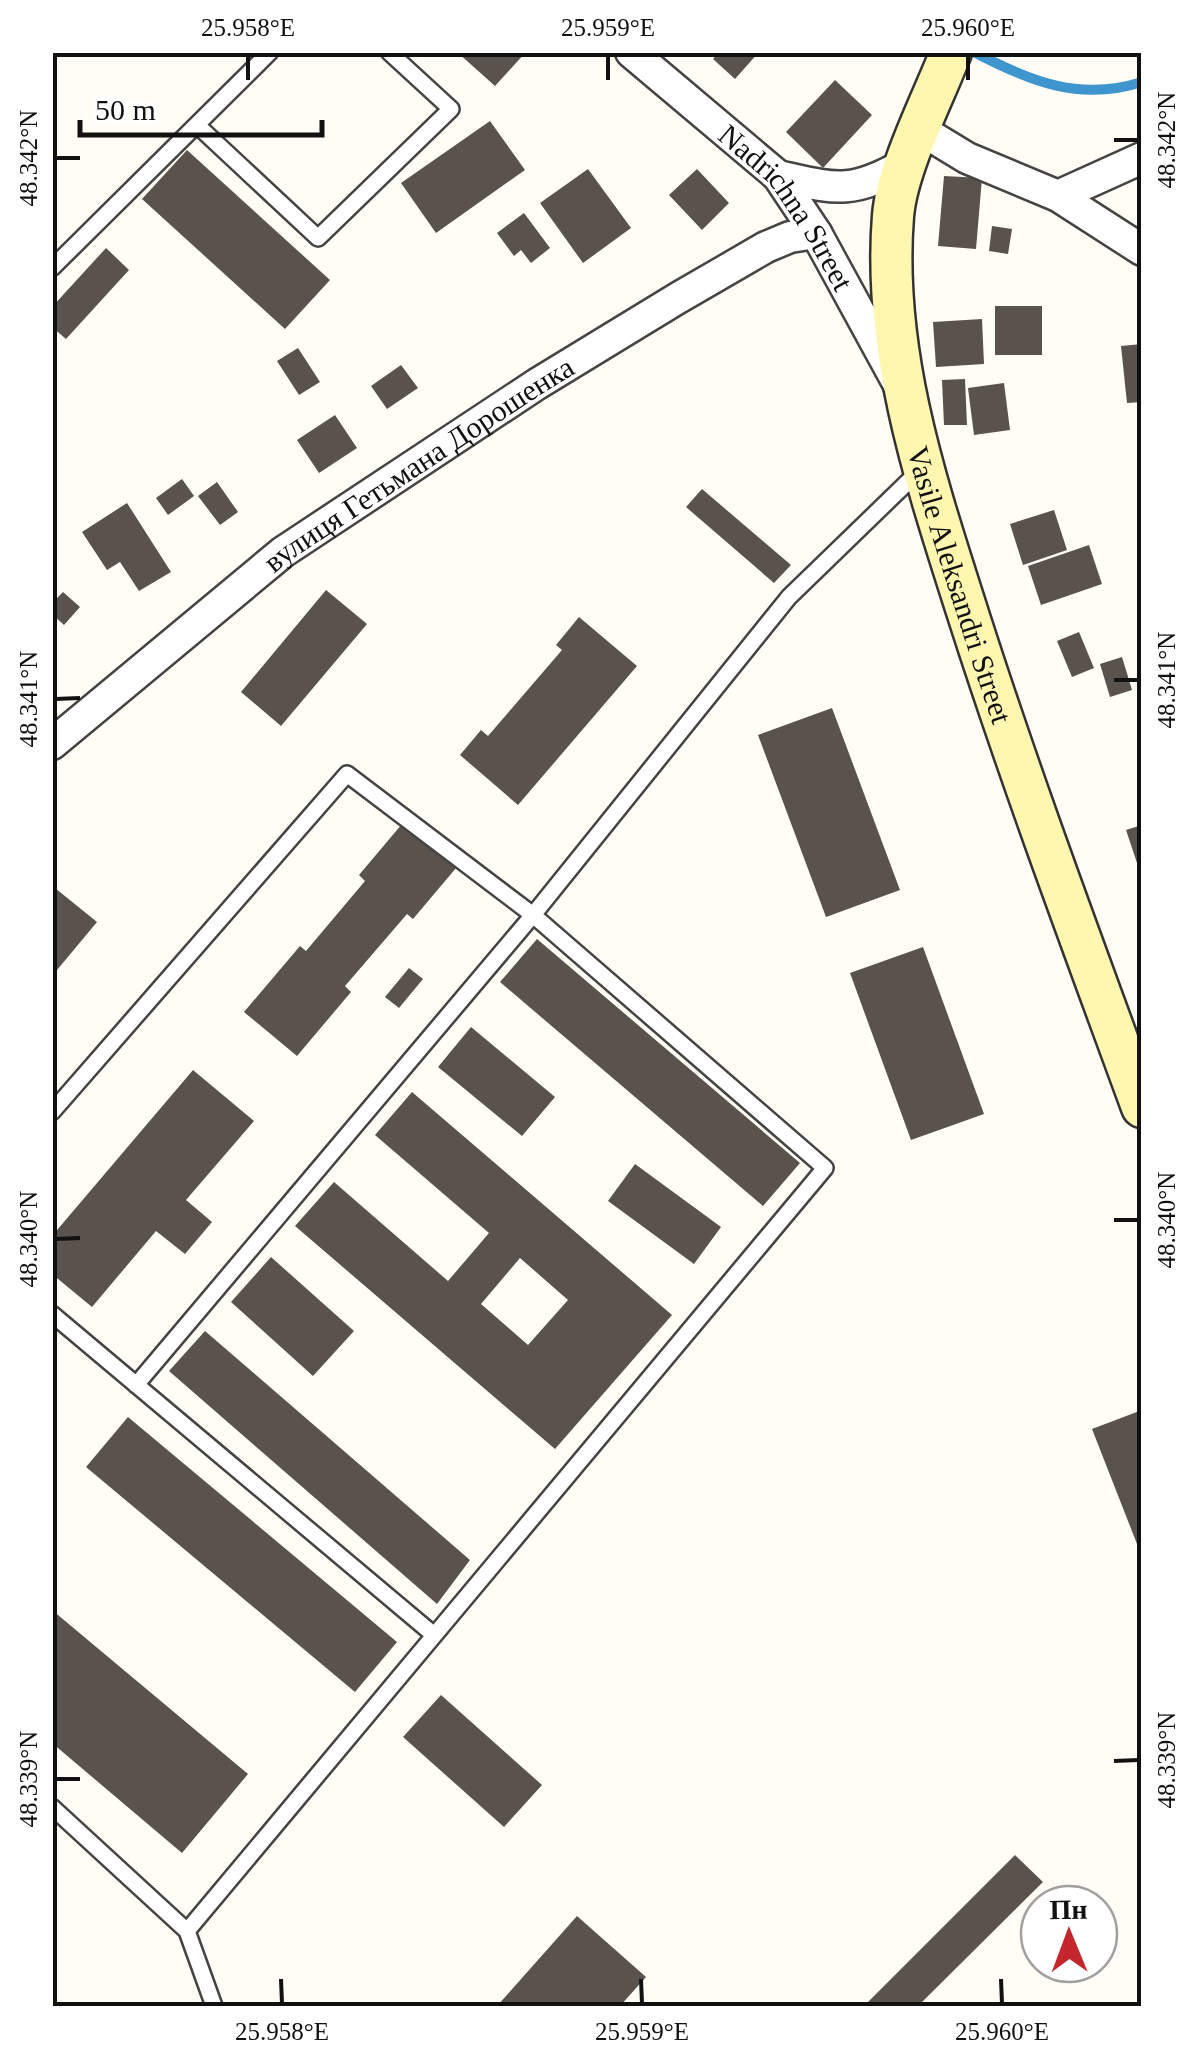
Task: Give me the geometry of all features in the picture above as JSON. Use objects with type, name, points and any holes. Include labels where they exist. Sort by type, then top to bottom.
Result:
[{"type":"main road","name":"Vasile Aleksandri Street","points":[[949,58],[913,147],[893,212],[892,266],[904,395],[922,468],[1035,813],[1142,1107]]},
{"type":"street","name":"Nadrichna Street","points":[[631,52],[778,176],[816,233],[904,395]]},
{"type":"street","points":[[778,176],[834,189],[872,183],[913,147],[967,158],[1058,196],[1142,250]]},
{"type":"street","points":[[1058,196],[1142,158]]},
{"type":"street","name":"вулиця Гетьмана Дорошенка","points":[[52,744],[283,552],[537,384],[678,298],[766,246],[816,233]]},
{"type":"lane","points":[[52,268],[270,52]]},
{"type":"lane","points":[[198,126],[318,238],[450,110],[388,52]]},
{"type":"lane","points":[[136,1385],[534,914],[789,597],[922,468]]},
{"type":"lane","points":[[52,1112],[347,774],[534,914],[824,1168],[188,1931]]},
{"type":"lane","points":[[52,1314],[434,1635]]},
{"type":"lane","points":[[52,1807],[188,1931],[214,2006]]},
{"type":"building","points":[[457,52],[526,52],[495,86]]},
{"type":"building","points":[[719,52],[759,52],[735,79],[713,59]]},
{"type":"building","points":[[835,80],[872,115],[823,168],[786,132]]},
{"type":"building","points":[[490,121],[525,170],[436,233],[401,183]]},
{"type":"building","points":[[187,150],[330,280],[285,329],[142,199]]},
{"type":"building","points":[[588,169],[631,228],[583,263],[540,203]]},
{"type":"building","points":[[697,169],[729,203],[702,230],[669,195]]},
{"type":"building","points":[[944,176],[982,178],[976,249],[938,246]]},
{"type":"building","points":[[524,213],[550,248],[531,263],[521,250],[514,256],[497,233]]},
{"type":"building","points":[[992,226],[1012,229],[1008,254],[989,251]]},
{"type":"building","points":[[106,248],[129,270],[66,339],[52,327],[52,307]]},
{"type":"building","points":[[995,306],[1042,306],[1042,355],[995,355]]},
{"type":"building","points":[[982,319],[984,364],[936,367],[933,322]]},
{"type":"building","points":[[1142,344],[1142,402],[1127,403],[1121,346]]},
{"type":"building","points":[[298,348],[320,382],[299,395],[277,361]]},
{"type":"building","points":[[401,365],[418,388],[387,409],[371,386]]},
{"type":"building","points":[[965,379],[967,425],[944,425],[942,380]]},
{"type":"building","points":[[1004,383],[1010,430],[974,435],[968,388]]},
{"type":"building","points":[[335,415],[357,448],[319,473],[297,440]]},
{"type":"building","points":[[182,479],[194,496],[168,515],[156,498]]},
{"type":"building","points":[[217,482],[238,512],[220,525],[198,496]]},
{"type":"building","points":[[702,489],[791,565],[774,583],[686,507]]},
{"type":"building","points":[[127,503],[171,572],[139,591],[120,562],[107,570],[82,532]]},
{"type":"building","points":[[1054,510],[1067,550],[1023,565],[1010,524]]},
{"type":"building","points":[[1089,545],[1102,584],[1041,605],[1028,566]]},
{"type":"building","points":[[326,590],[367,624],[281,726],[241,692]]},
{"type":"building","points":[[63,592],[80,607],[64,625],[52,614],[52,603]]},
{"type":"building","points":[[579,617],[637,666],[518,805],[460,755],[481,730],[488,736],[562,650],[556,645]]},
{"type":"building","points":[[1079,632],[1094,668],[1072,677],[1057,641]]},
{"type":"building","points":[[1122,657],[1132,690],[1110,697],[1100,664]]},
{"type":"building","points":[[832,708],[900,890],[826,917],[758,735]]},
{"type":"building","points":[[402,824],[456,868],[413,919],[407,914],[345,986],[351,992],[297,1056],[244,1012],[300,946],[306,951],[365,881],[359,875]]},
{"type":"building","points":[[1142,825],[1142,875],[1141,875],[1126,830]]},
{"type":"building","points":[[55,888],[97,922],[52,976],[52,891]]},
{"type":"building","points":[[537,939],[800,1163],[763,1206],[500,982]]},
{"type":"building","points":[[923,947],[984,1114],[911,1140],[850,973]]},
{"type":"building","points":[[409,968],[423,979],[399,1008],[385,997]]},
{"type":"building","points":[[471,1027],[555,1097],[522,1136],[438,1067]]},
{"type":"building","points":[[193,1070],[254,1121],[186,1200],[212,1222],[185,1254],[156,1231],[92,1307],[52,1274],[52,1236]]},
{"type":"building","points":[[412,1092],[672,1315],[555,1449],[295,1226],[334,1182],[448,1281],[489,1233],[375,1135]],"holes":[[[520,1258],[568,1300],[528,1345],[481,1304]]]},
{"type":"building","points":[[635,1164],[721,1227],[694,1264],[608,1201]]},
{"type":"building","points":[[271,1257],[354,1331],[313,1376],[231,1302]]},
{"type":"building","points":[[205,1331],[470,1560],[437,1604],[169,1371]]},
{"type":"building","points":[[1142,1410],[1142,1542],[1137,1544],[1092,1429]]},
{"type":"building","points":[[128,1417],[397,1642],[355,1692],[86,1467]]},
{"type":"building","points":[[52,1610],[248,1774],[182,1853],[52,1743]]},
{"type":"building","points":[[441,1695],[542,1785],[504,1827],[403,1737]]},
{"type":"building","points":[[1015,1855],[1043,1882],[1019,1884],[1019,1906],[918,2006],[864,2006]]},
{"type":"building","points":[[577,1916],[646,1977],[620,2006],[497,2006]]},
{"type":"waterway","points":[[974,52],[1035,80],[1076,89],[1119,88],[1142,82]]}]
